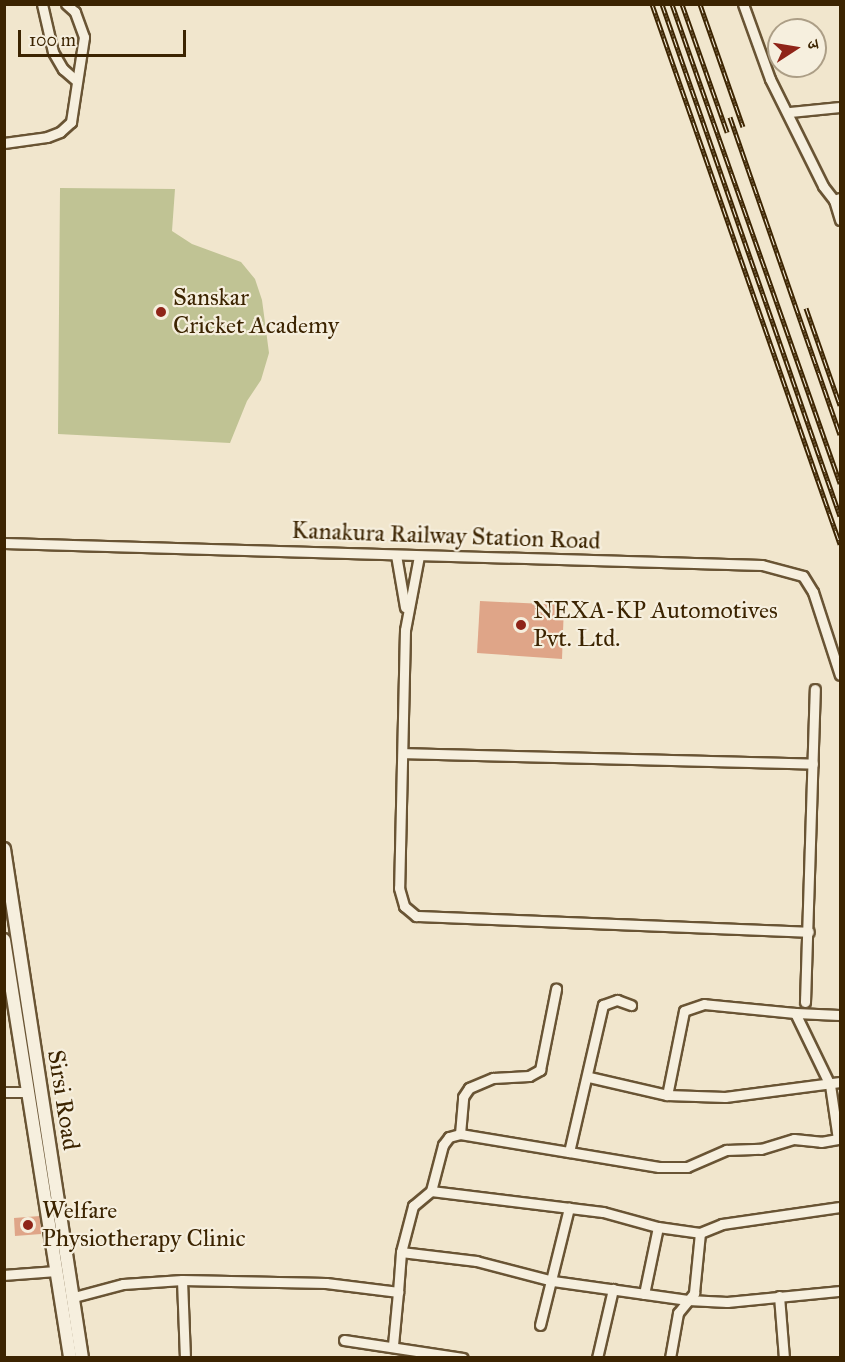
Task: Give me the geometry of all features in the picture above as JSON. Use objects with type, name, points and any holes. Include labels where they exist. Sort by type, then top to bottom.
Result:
[{"type":"main road","name":"Sirsi Road","points":[[4,849],[82,1358]]},
{"type":"main road","name":"Sirsi Road","points":[[4,940],[10,1001],[28,1092],[70,1358]]},
{"type":"street","points":[[42,4],[53,52],[63,69],[77,81]]},
{"type":"street","points":[[4,143],[60,132],[70,122],[84,38],[75,12],[66,4]]},
{"type":"street","points":[[743,4],[770,79],[790,112],[823,186],[837,199],[840,220]]},
{"type":"street","points":[[790,112],[840,107]]},
{"type":"street","name":"Kanakura Railway Station Road","points":[[4,543],[762,565],[803,576],[813,592],[830,653],[840,675]]},
{"type":"street","points":[[396,555],[406,612],[399,888],[404,906],[416,916],[809,932]]},
{"type":"street","points":[[406,612],[419,556]]},
{"type":"street","points":[[805,1002],[815,689]]},
{"type":"street","points":[[403,753],[813,764]]},
{"type":"street","points":[[460,1134],[464,1097],[469,1088],[493,1078],[529,1076],[540,1070],[556,989]]},
{"type":"street","points":[[569,1152],[589,1077],[603,1005],[617,1000],[631,1005]]},
{"type":"street","points":[[667,1095],[684,1011],[704,1004],[840,1015]]},
{"type":"street","points":[[393,1345],[401,1252],[413,1206],[431,1191],[443,1145],[449,1137],[460,1134],[659,1167],[687,1167],[726,1150],[761,1149],[794,1139],[821,1142],[839,1135],[835,1083],[795,1013]]},
{"type":"street","points":[[589,1077],[667,1095],[725,1097],[835,1083]]},
{"type":"street","points":[[4,1092],[28,1092]]},
{"type":"street","points":[[431,1191],[603,1212],[658,1227],[700,1233],[722,1224],[840,1207]]},
{"type":"street","points":[[540,1325],[553,1281],[568,1208]]},
{"type":"street","points":[[644,1294],[658,1227]]},
{"type":"street","points":[[670,1358],[678,1313],[694,1293],[699,1266],[700,1233]]},
{"type":"street","points":[[401,1252],[476,1261],[553,1281],[688,1300],[726,1302],[840,1291]]},
{"type":"street","points":[[4,1275],[55,1271]]},
{"type":"street","points":[[74,1297],[123,1284],[182,1280],[326,1282],[398,1292]]},
{"type":"street","points":[[182,1280],[185,1358]]},
{"type":"street","points":[[597,1358],[613,1289]]},
{"type":"street","points":[[779,1296],[784,1358]]},
{"type":"street","points":[[344,1340],[393,1345],[464,1358]]},
{"type":"green space","name":"Sanskar Cricket Academy","points":[[60,188],[175,189],[172,231],[192,244],[241,262],[255,279],[262,300],[269,353],[261,380],[247,401],[230,443],[58,434]]},
{"type":"building","name":"NEXA-KP Automotives Pvt. Ltd.","points":[[480,601],[564,605],[562,659],[477,653]]},
{"type":"building","points":[[40,1216],[41,1234],[15,1236],[14,1218]]},
{"type":"railway","points":[[652,4],[840,544]]},
{"type":"railway","points":[[662,4],[840,516]]},
{"type":"railway","points":[[672,4],[840,483]]},
{"type":"railway","points":[[682,4],[727,132]]},
{"type":"railway","points":[[700,4],[743,127]]},
{"type":"railway","points":[[730,117],[840,435]]},
{"type":"railway","points":[[806,308],[840,405]]},
{"type":"place","name":"Sanskar Cricket Academy","points":[[161,312]]},
{"type":"place","name":"NEXA-KP Automotives Pvt. Ltd.","points":[[521,625]]},
{"type":"place","name":"Welfare Physiotherapy Clinic","points":[[28,1225]]}]
